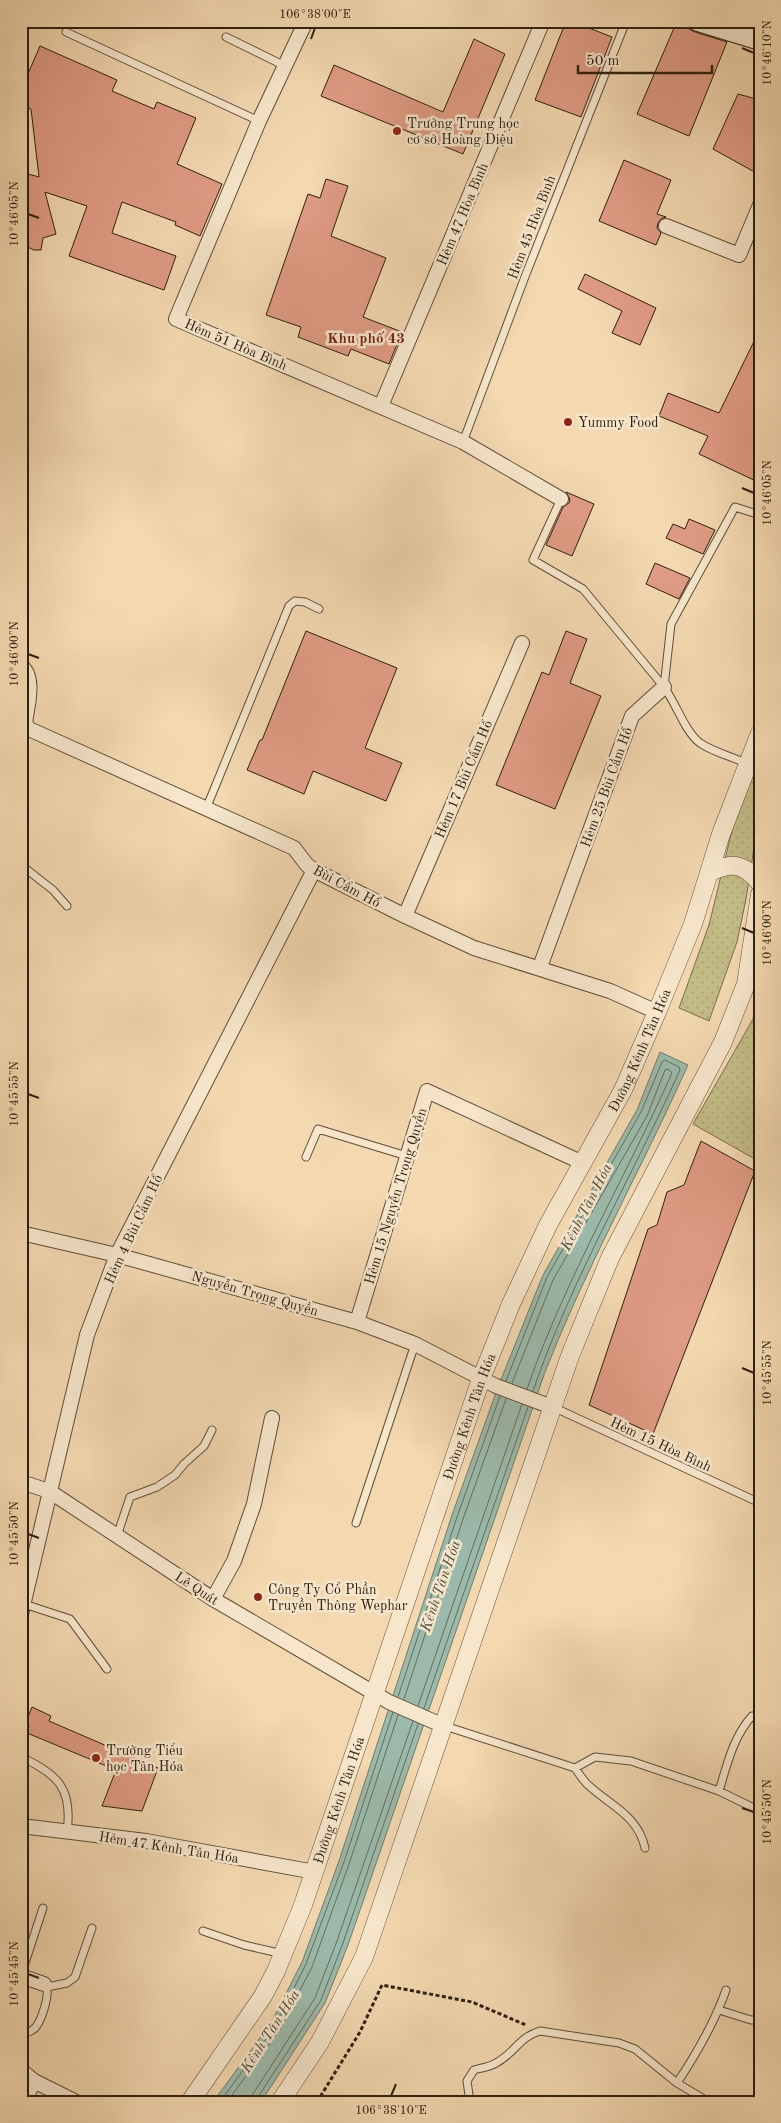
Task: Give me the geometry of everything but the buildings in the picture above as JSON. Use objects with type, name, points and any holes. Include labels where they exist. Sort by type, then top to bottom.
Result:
[{"type":"main road","points":[[700,22],[760,40]]},
{"type":"street","name":"Hẻm 51 Hòa Bình","points":[[306,21],[258,121],[176,319],[463,442],[561,499]]},
{"type":"street","name":"Hẻm 47 Hòa Bình","points":[[381,406],[543,21]]},
{"type":"street","points":[[666,226],[738,255],[760,205]]},
{"type":"street","name":"Hẻm 17 Bùi Cẩm Hổ","points":[[405,916],[522,643]]},
{"type":"street","points":[[21,666],[28,672],[30,680],[25,723],[29,729]]},
{"type":"street","name":"Hẻm 25 Bùi Cầm Hổ","points":[[540,968],[632,716],[664,687]]},
{"type":"street","name":"Bùi Cẩm Hổ","points":[[29,729],[294,848],[307,865],[314,870],[474,948],[610,991],[657,1012]]},
{"type":"street","name":"Đường Kênh Tân Hóa","points":[[190,2102],[263,1996],[283,1954],[382,1698],[519,1286],[548,1225],[623,1090],[657,1012],[693,924],[721,834],[760,733]]},
{"type":"street","points":[[710,872],[734,865],[744,868],[760,883]]},
{"type":"street","name":"Hẻm 4 Bùi Cầm Hổ","points":[[23,1609],[49,1491],[87,1335],[117,1255],[314,870]]},
{"type":"street","points":[[280,2102],[320,2042],[364,1957],[437,1723],[545,1404],[570,1356],[610,1258],[723,1042],[746,984],[760,894]]},
{"type":"street","name":"Hẻm 15 Nguyễn Trọng Quyền","points":[[357,1322],[427,1091],[583,1163]]},
{"type":"street","name":"Nguyễn Trọng Quyền","points":[[21,1233],[117,1255],[357,1322],[415,1344],[488,1382],[545,1404]]},
{"type":"street","points":[[214,1599],[234,1560],[254,1504],[272,1418]]},
{"type":"street","name":"Lê Quát","points":[[22,1485],[49,1491],[214,1599],[382,1698],[437,1723]]},
{"type":"street","name":"Hẻm 47 Kênh Tân Hóa","points":[[21,1826],[146,1841],[315,1872]]},
{"type":"street","points":[[21,1976],[46,1986]]},
{"type":"street","points":[[21,2070],[34,2081],[76,2102]]},
{"type":"street","points":[[24,2102],[34,2081]]},
{"type":"lane","name":"Hẻm 45 Hòa Bình","points":[[463,442],[526,274],[626,21]]},
{"type":"lane","points":[[66,32],[258,121]]},
{"type":"lane","points":[[226,37],[285,66]]},
{"type":"lane","points":[[561,499],[533,560],[583,589],[674,700],[689,731],[700,743],[748,764]]},
{"type":"lane","points":[[664,687],[671,624],[736,507],[760,515]]},
{"type":"lane","points":[[206,809],[289,606],[295,601],[305,602],[319,609]]},
{"type":"lane","points":[[21,742],[29,729]]},
{"type":"lane","points":[[21,865],[52,890],[68,906]]},
{"type":"lane","points":[[306,1157],[318,1129],[407,1156]]},
{"type":"lane","points":[[356,1523],[415,1344]]},
{"type":"lane","name":"Hẻm 15 Hòa Bình","points":[[545,1404],[760,1503]]},
{"type":"lane","points":[[117,1536],[130,1497],[158,1487],[176,1475],[184,1464],[204,1446],[212,1430]]},
{"type":"lane","points":[[23,1609],[70,1619],[107,1668]]},
{"type":"lane","points":[[719,1792],[730,1753],[745,1724],[752,1716],[760,1716]]},
{"type":"lane","points":[[437,1723],[575,1768],[588,1784],[630,1818],[642,1837],[645,1848]]},
{"type":"lane","points":[[21,1757],[44,1768],[58,1780],[70,1812],[67,1832]]},
{"type":"lane","points":[[575,1768],[594,1757],[631,1761],[719,1792],[760,1811]]},
{"type":"lane","points":[[21,1976],[43,1908]]},
{"type":"lane","points":[[21,2036],[36,2026],[48,1993],[46,1986],[67,1983],[75,1977],[92,1928]]},
{"type":"lane","points":[[204,1931],[244,1945],[283,1954]]},
{"type":"lane","points":[[677,2083],[702,2045],[719,2010],[726,1990]]},
{"type":"lane","points":[[719,2010],[751,2020],[760,2020]]},
{"type":"lane","points":[[470,2102],[467,2081],[474,2070],[495,2064],[512,2052],[527,2035],[540,2031],[619,2043],[635,2049],[677,2083],[708,2102]]},
{"type":"path","points":[[317,2102],[360,2032],[382,1985],[472,2002],[540,2031]]},
{"type":"shaded area","points":[[760,736],[760,810],[746,899],[737,942],[709,1021],[679,1008],[709,925],[748,764]]},
{"type":"shaded area","points":[[760,977],[760,1162],[693,1124],[753,1019]]},
{"type":"water","name":"Kênh Tân Hóa","points":[[660,1052],[688,1065],[578,1294],[545,1372],[348,1945],[325,2003],[261,2102],[213,2102],[271,2023],[302,1962],[339,1861],[452,1515],[498,1387],[543,1275],[637,1110]]},
{"type":"place","name":"Trường Trung học cơ sở Hoàng Diệu","points":[[397,131]]},
{"type":"place","name":"Yummy Food","points":[[568,422]]},
{"type":"place","name":"Công Ty Cổ Phần Truyền Thông Wephar","points":[[258,1597]]},
{"type":"place","name":"Trường Tiểu học Tân Hóa","points":[[96,1758]]},
{"type":"district","name":"Khu phố 43","points":[[366,338]]}]
